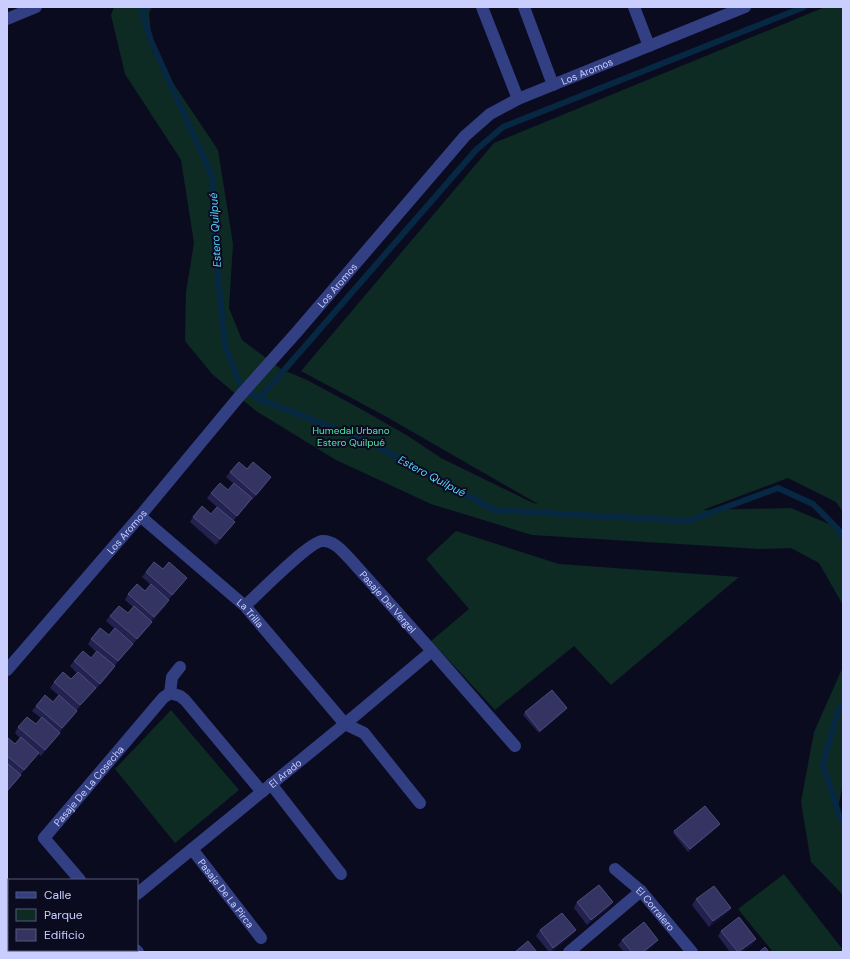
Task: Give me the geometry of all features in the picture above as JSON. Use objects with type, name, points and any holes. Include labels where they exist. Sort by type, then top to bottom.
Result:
[{"type":"street","points":[[7,19],[36,7]]},
{"type":"street","points":[[482,7],[518,99]]},
{"type":"street","points":[[524,7],[553,85]]},
{"type":"street","points":[[634,7],[649,46]]},
{"type":"street","name":"Los Aromos","points":[[7,670],[140,516],[238,398],[296,333],[465,136],[490,114],[518,99],[745,7]]},
{"type":"street","name":"La Trilla","points":[[140,516],[245,606],[345,724]]},
{"type":"street","name":"Pasaje Del Vergel","points":[[245,606],[307,548],[322,541],[332,544],[340,549],[515,746]]},
{"type":"street","name":"El Arado","points":[[138,893],[432,651]]},
{"type":"street","points":[[180,667],[172,677],[170,693],[180,696],[185,700],[266,788],[341,874]]},
{"type":"street","name":"Pasaje De La Cosecha","points":[[79,879],[44,838],[163,698],[170,693]]},
{"type":"street","points":[[345,724],[364,733],[420,802]]},
{"type":"street","name":"Pasaje De La Pirca","points":[[192,849],[261,938]]},
{"type":"street","name":"El Corralero","points":[[615,869],[641,891],[692,952]]},
{"type":"street","points":[[569,952],[641,891]]},
{"type":"green space","name":"Humedal Urbano Estero Quilpué","points":[[114,7],[152,7],[149,13],[153,53],[218,150],[233,244],[229,308],[242,340],[281,369],[307,380],[361,409],[408,436],[441,458],[533,503],[538,504],[385,416],[301,371],[494,143],[825,7],[843,7],[843,512],[836,502],[788,478],[703,510],[791,508],[843,530],[843,605],[819,563],[791,548],[760,549],[532,535],[431,504],[336,460],[256,411],[212,374],[185,341],[186,292],[194,243],[181,160],[125,74],[111,15]]},
{"type":"green space","points":[[456,531],[559,564],[739,577],[611,685],[574,646],[495,710],[431,641],[469,609],[426,559]]},
{"type":"green space","points":[[843,652],[843,782],[838,809],[843,825],[843,895],[811,862],[801,802],[814,732],[842,669]]},
{"type":"green space","points":[[171,710],[239,790],[175,843],[115,769]]},
{"type":"green space","points":[[784,874],[843,950],[843,952],[773,952],[738,909]]},
{"type":"building","points":[[239,462],[247,469],[253,462],[271,477],[256,495],[230,472]]},
{"type":"building","points":[[220,483],[228,490],[234,483],[252,498],[237,516],[211,493]]},
{"type":"building","points":[[202,506],[211,514],[217,507],[235,522],[220,539],[193,517]]},
{"type":"building","points":[[154,562],[163,569],[169,562],[187,578],[172,595],[146,572]]},
{"type":"building","points":[[137,584],[145,591],[151,584],[169,600],[154,617],[128,594]]},
{"type":"building","points":[[119,606],[128,613],[134,606],[152,622],[137,639],[110,616]]},
{"type":"building","points":[[100,628],[109,635],[115,628],[133,644],[118,661],[91,639]]},
{"type":"building","points":[[83,651],[91,658],[97,651],[115,666],[100,684],[74,661]]},
{"type":"building","points":[[63,672],[71,679],[78,672],[96,688],[80,705],[54,682]]},
{"type":"building","points":[[552,690],[567,708],[540,731],[525,712]]},
{"type":"building","points":[[45,695],[53,702],[59,695],[77,711],[62,728],[36,706]]},
{"type":"building","points":[[27,717],[36,724],[42,717],[60,733],[45,750],[18,727]]},
{"type":"building","points":[[7,737],[15,744],[21,737],[39,753],[24,770],[7,756]]},
{"type":"building","points":[[7,763],[21,775],[7,791]]},
{"type":"building","points":[[705,806],[720,824],[690,849],[674,831]]},
{"type":"building","points":[[7,878],[8,897],[7,898]]},
{"type":"building","points":[[599,885],[613,902],[591,920],[577,902]]},
{"type":"building","points":[[714,886],[731,908],[713,921],[696,899]]},
{"type":"building","points":[[562,913],[576,930],[553,948],[540,930]]},
{"type":"building","points":[[739,917],[756,939],[738,952],[721,931]]},
{"type":"building","points":[[8,918],[8,932],[7,930]]},
{"type":"building","points":[[644,922],[658,940],[643,952],[632,952],[622,940]]},
{"type":"building","points":[[528,941],[537,952],[515,952]]},
{"type":"building","points":[[765,947],[769,952],[759,952]]},
{"type":"waterway","name":"Estero Quilpué","points":[[148,7],[142,12],[151,41],[212,176],[214,239],[225,345],[240,385],[259,399],[367,441],[494,510],[688,521],[778,488],[813,504],[837,528],[843,537]]},
{"type":"waterway","points":[[259,399],[476,150],[503,127],[804,7]]},
{"type":"waterway","name":"Estero Quilpué","points":[[843,706],[838,710],[823,764],[839,815],[843,821]]}]
